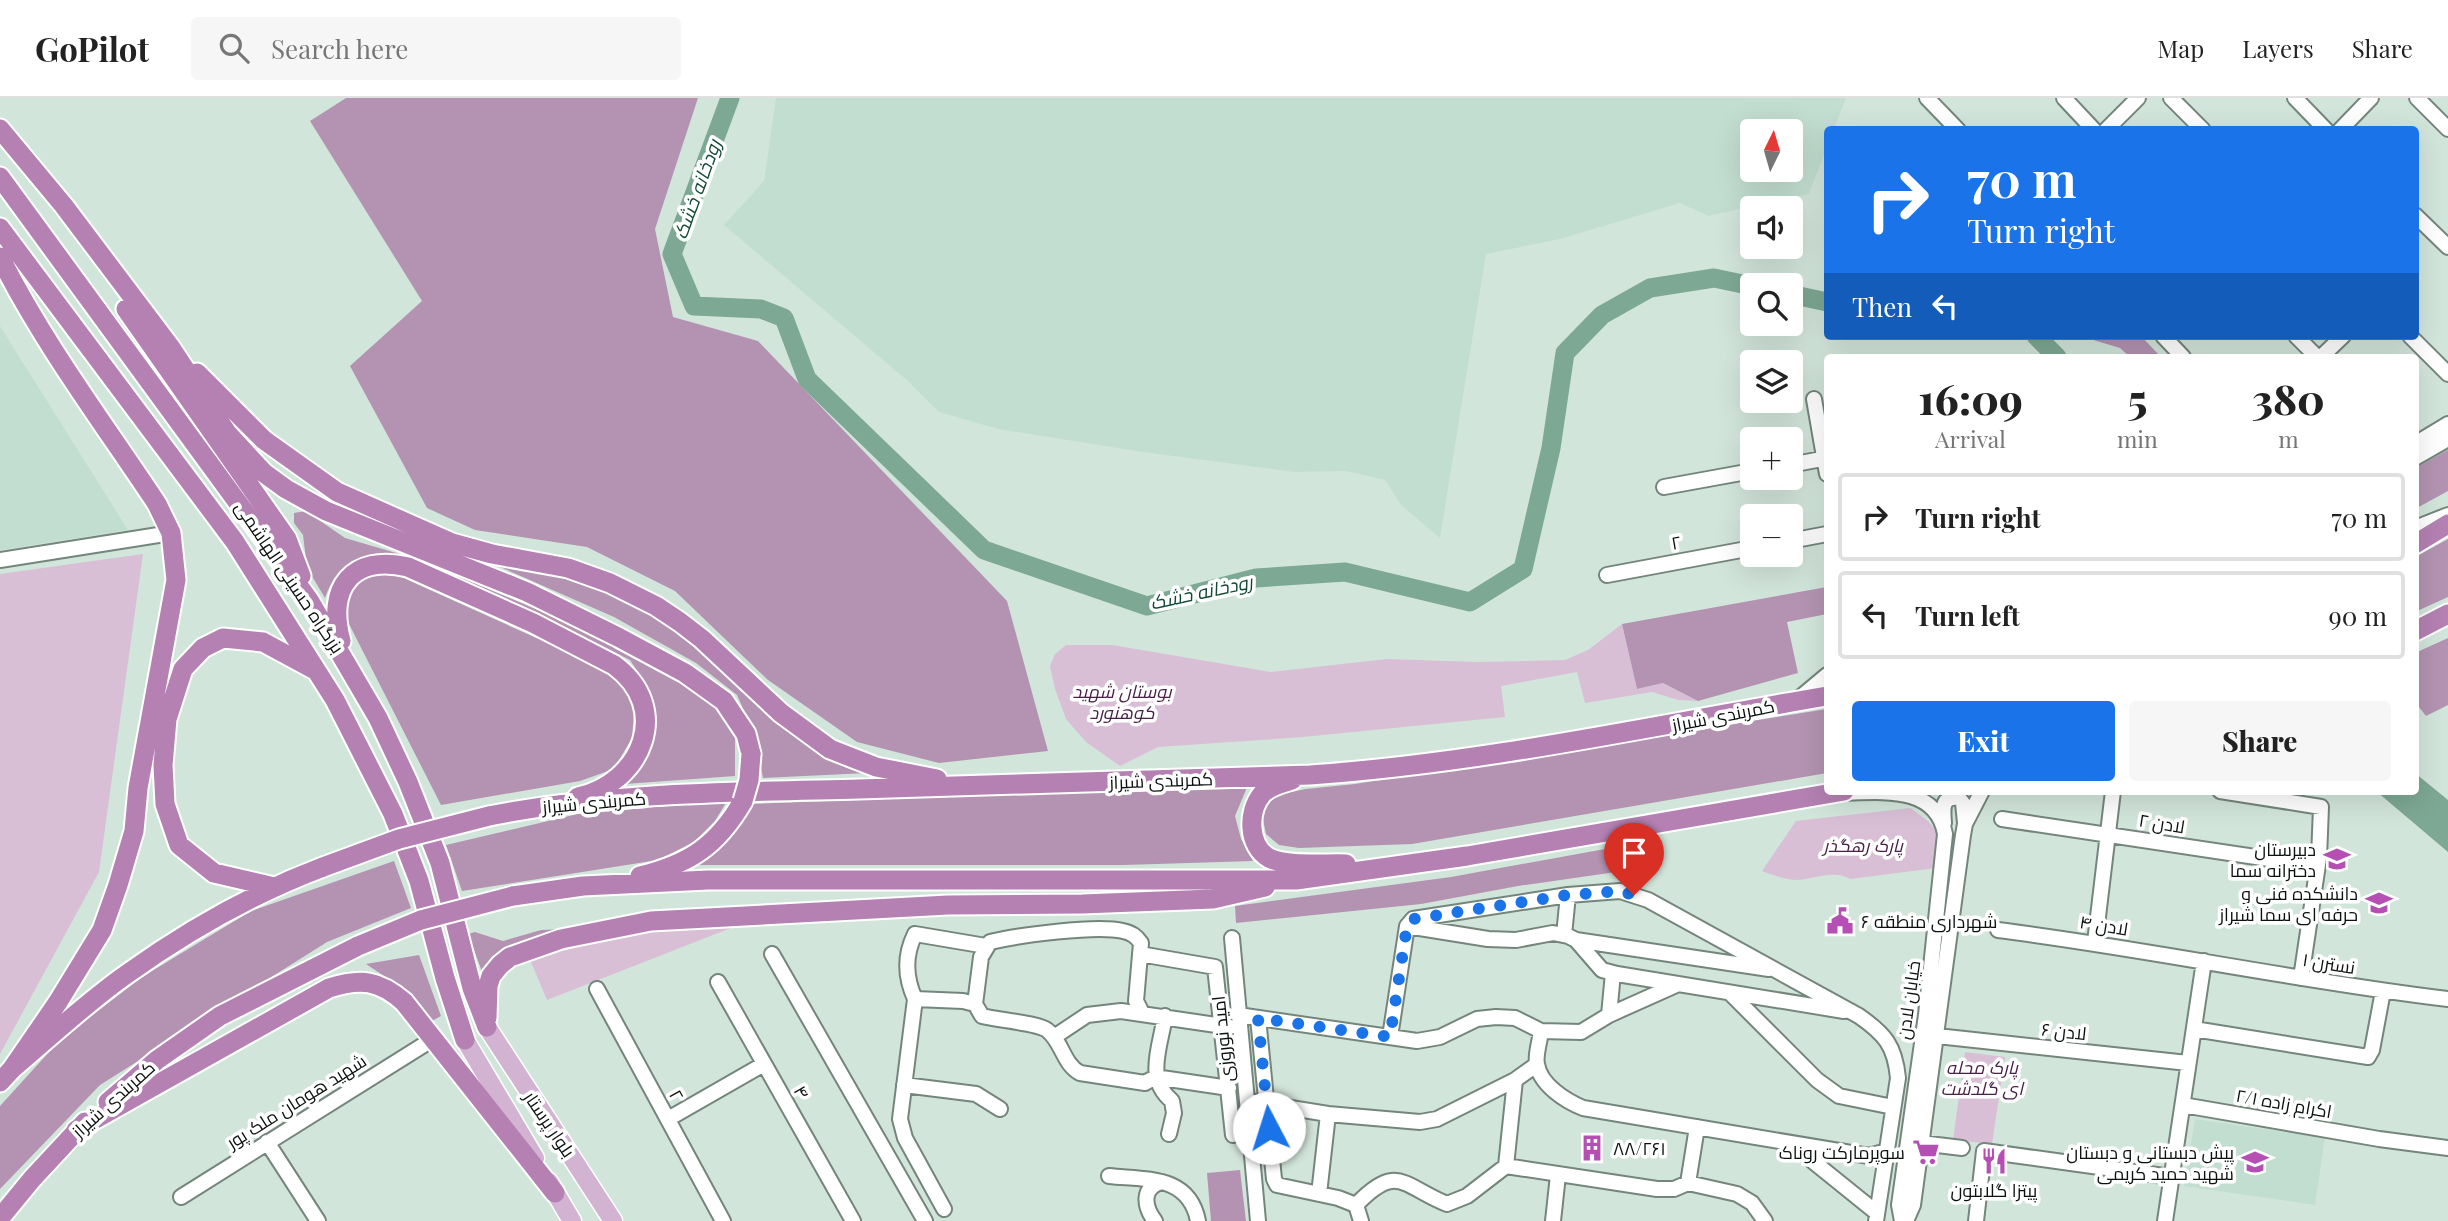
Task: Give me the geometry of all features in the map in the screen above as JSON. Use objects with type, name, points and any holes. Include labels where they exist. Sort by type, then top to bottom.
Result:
[{"type":"highway","points":[[0,129],[171,348],[227,433],[264,473],[286,489],[326,511],[527,592],[609,632],[685,673],[724,701],[746,734],[751,754],[749,780],[743,801],[724,830],[698,854],[683,862],[643,875],[583,886]]},
{"type":"highway","name":"بزرگراه حسینی الهاشمی","points":[[0,177],[310,600],[349,666],[392,746],[440,863],[472,988],[487,1027]]},
{"type":"highway","points":[[40,177],[81,244],[287,538],[310,600]]},
{"type":"highway","name":"بزرگراه حسینی الهاشمی","points":[[0,228],[235,542],[335,700],[393,814],[419,881],[465,1041]]},
{"type":"highway","points":[[0,257],[14,285],[157,504],[171,533],[176,580],[138,788],[134,831],[118,885],[102,930],[58,1002],[6,1075]]},
{"type":"highway","points":[[171,348],[264,440],[337,492],[452,543],[492,554],[568,568],[610,583],[656,606],[680,622],[781,713],[830,749],[876,767],[972,786]]},
{"type":"highway","points":[[2419,542],[2448,524]]},
{"type":"highway","points":[[349,666],[336,620],[337,602],[345,583],[353,574],[370,565],[390,563],[408,567],[533,623],[625,673],[642,699],[646,715],[645,731],[636,758],[614,782],[589,795],[532,808]]},
{"type":"highway","points":[[2419,629],[2448,614]]},
{"type":"highway","points":[[274,887],[214,873],[179,845],[165,804],[163,765],[167,719],[183,668],[203,648],[223,638],[263,642],[314,670]]},
{"type":"highway","name":"کمربندی شیراز","points":[[274,887],[399,839],[532,808],[726,793],[1310,775],[1434,763],[1633,732],[1824,696]]},
{"type":"highway","points":[[1310,775],[1278,784],[1262,794],[1251,824],[1256,847],[1270,858],[1283,862],[1411,864]]},
{"type":"highway","points":[[487,1027],[488,986],[491,976],[500,965],[531,949],[605,929],[662,921],[948,905],[1213,899],[1296,880],[1411,864],[1824,794]]},
{"type":"highway","points":[[583,886],[818,878],[1296,880]]},
{"type":"highway","name":"کمربندی شیراز","points":[[0,1218],[76,1130],[157,1060],[220,1016],[358,946],[443,914],[513,896],[583,886]]},
{"type":"highway","points":[[6,1075],[126,974],[196,929],[274,887]]},
{"type":"highway","points":[[76,1130],[329,988],[369,982],[393,992],[404,1002],[558,1198]]},
{"type":"main road","points":[[0,265],[14,285]]},
{"type":"main road","name":"بلوار پرستار","points":[[487,1027],[613,1221]]},
{"type":"main road","name":"بلوار پرستار","points":[[465,1041],[572,1221]]},
{"type":"main road","points":[[558,1198],[562,1221]]},
{"type":"street","points":[[1927,98],[1954,126]]},
{"type":"street","points":[[2063,98],[2090,126]]},
{"type":"street","points":[[2110,126],[2138,98]]},
{"type":"street","points":[[2171,98],[2199,126]]},
{"type":"street","points":[[2295,98],[2322,126]]},
{"type":"street","points":[[2344,126],[2371,98]]},
{"type":"street","points":[[2417,98],[2448,129]]},
{"type":"street","points":[[2419,218],[2446,242]]},
{"type":"street","points":[[2167,340],[2180,354]]},
{"type":"street","points":[[2300,340],[2315,354]]},
{"type":"street","points":[[2322,354],[2338,340]]},
{"type":"street","points":[[2414,340],[2448,374]]},
{"type":"street","points":[[1814,399],[1824,448]]},
{"type":"street","points":[[2419,441],[2448,425]]},
{"type":"street","points":[[2419,456],[2448,439]]},
{"type":"street","points":[[1803,462],[1824,458]]},
{"type":"street","points":[[1664,487],[1740,473]]},
{"type":"street","points":[[2419,526],[2448,515]]},
{"type":"street","points":[[0,560],[171,533]]},
{"type":"street","points":[[1803,539],[1824,535]]},
{"type":"street","name":"۲","points":[[1607,575],[1740,550]]},
{"type":"street","points":[[1796,701],[1824,678]]},
{"type":"street","points":[[1910,795],[1929,804],[1944,824]]},
{"type":"street","name":"خیابان لادن","points":[[1904,1221],[1913,1205],[1965,824],[1980,795]]},
{"type":"street","points":[[2095,942],[2112,795]]},
{"type":"street","points":[[2245,795],[2321,807],[2319,858],[2301,978]]},
{"type":"street","points":[[1944,824],[1943,804],[1953,797],[1959,798],[1963,803],[1965,824]]},
{"type":"street","name":"۲ لادن","points":[[2002,819],[2316,866]]},
{"type":"street","name":"خیابان لادن","points":[[1904,1221],[1899,1205],[1939,911],[1945,845],[1944,824]]},
{"type":"street","points":[[1390,1037],[1407,926],[1413,919],[1568,895],[1620,891],[1648,900],[1853,1012],[1878,1029],[1889,1043],[1896,1059],[1898,1078],[1877,1217]]},
{"type":"street","points":[[1568,895],[1570,938],[1602,970],[1676,985],[1853,1012]]},
{"type":"street","points":[[1407,926],[1488,939],[1516,940],[1553,933],[1778,971]]},
{"type":"street","points":[[1142,1013],[1136,1001],[1141,943],[1136,935],[1125,931],[1106,928],[1006,938],[990,942],[981,957],[975,1004],[982,1016],[1045,1028],[1054,1037],[1072,1069],[1080,1073],[1145,1083],[1155,1077],[1229,1088]]},
{"type":"street","name":"۴ لادن","points":[[1998,930],[2095,942],[2204,961]]},
{"type":"street","points":[[944,1209],[905,1138],[900,1119],[915,999],[906,956],[915,934],[986,946]]},
{"type":"street","name":"امید نوروزی","points":[[1232,938],[1258,1221]]},
{"type":"street","points":[[772,954],[925,1221]]},
{"type":"street","points":[[1140,954],[1215,967],[1233,1135]]},
{"type":"street","points":[[2165,1221],[2204,961]]},
{"type":"street","name":"نسترن ۱","points":[[2204,961],[2448,999]]},
{"type":"street","points":[[1609,1015],[1613,973]]},
{"type":"street","name":"۴","points":[[718,982],[853,1221]]},
{"type":"street","points":[[1054,1037],[1087,1015],[1121,1011],[1221,1026],[1258,1018],[1417,1041],[1440,1037],[1478,1019],[1496,1017],[1515,1017],[1541,1031],[1581,1032],[1609,1015],[1676,985]]},
{"type":"street","name":"۲","points":[[597,989],[723,1221]]},
{"type":"street","points":[[2194,1029],[2368,1057],[2372,1050],[2383,991]]},
{"type":"street","points":[[1730,993],[1818,1080],[1839,1096],[1893,1107]]},
{"type":"street","points":[[915,999],[975,1004]]},
{"type":"street","points":[[1165,1016],[1155,1077],[1161,1092],[1172,1101],[1174,1113],[1169,1134]]},
{"type":"street","points":[[1258,1018],[1273,1179],[1277,1185],[1356,1205]]},
{"type":"street","points":[[1541,1031],[1536,1065],[1549,1086],[1565,1100],[1583,1108],[1869,1156],[1887,1150]]},
{"type":"street","name":"۶ لادن","points":[[1937,1036],[2188,1063]]},
{"type":"street","name":"شهید هومان ملک پور","points":[[181,1198],[433,1038]]},
{"type":"street","points":[[668,1119],[764,1064]]},
{"type":"street","points":[[1248,1101],[1328,1114],[1420,1122],[1437,1119],[1515,1080],[1536,1065]]},
{"type":"street","points":[[1356,1205],[1370,1189],[1395,1180],[1412,1184],[1431,1198],[1447,1204],[1467,1196],[1506,1166],[1515,1080]]},
{"type":"street","points":[[904,1085],[976,1094],[1000,1109]]},
{"type":"street","name":"۲/۱ اکرام زاده","points":[[2183,1105],[2379,1139],[2448,1148]]},
{"type":"street","points":[[1319,1194],[1328,1114]]},
{"type":"street","points":[[1688,1184],[1697,1127]]},
{"type":"street","points":[[267,1142],[318,1221]]},
{"type":"street","points":[[1790,1143],[1813,1159],[1877,1217]]},
{"type":"street","points":[[1921,1143],[1962,1148]]},
{"type":"street","points":[[1976,1221],[1984,1151],[2171,1177]]},
{"type":"street","points":[[1506,1166],[1657,1189],[1674,1189],[1688,1184],[1737,1194],[1752,1203],[1765,1221]]},
{"type":"street","points":[[1553,1221],[1558,1175]]},
{"type":"street","points":[[1109,1176],[1162,1182],[1177,1187],[1185,1192],[1195,1206],[1198,1221]]},
{"type":"street","points":[[1155,1221],[1146,1205],[1146,1196],[1153,1184],[1162,1182]]},
{"type":"street","points":[[1356,1205],[1360,1221]]},
{"type":"shaded area","points":[[346,98],[698,98],[655,229],[673,317],[758,341],[1007,601],[1048,751],[939,763],[857,742],[768,680],[675,591],[587,547],[475,530],[427,508],[350,366],[422,301],[310,121]]},
{"type":"shaded area","points":[[776,98],[1846,98],[1835,126],[1824,126],[1824,155],[1809,194],[1740,196],[1740,209],[1708,216],[1680,203],[1560,239],[1486,254],[1440,538],[1401,505],[1385,480],[1346,471],[1294,472],[998,429],[939,412],[909,382],[724,225],[764,181]]},
{"type":"shaded area","points":[[0,326],[128,530],[0,550]]},
{"type":"shaded area","points":[[2093,340],[2145,340],[2158,354],[2127,354],[2120,348]]},
{"type":"shaded area","points":[[2448,450],[2448,491],[2419,507],[2419,466]]},
{"type":"shaded area","points":[[306,511],[345,538],[420,560],[618,644],[696,688],[722,708],[735,727],[735,776],[625,784],[640,767],[653,736],[651,692],[630,660],[572,631],[388,554],[365,558],[348,565],[335,578],[325,598],[307,568],[303,535],[294,523],[294,513]]},
{"type":"shaded area","points":[[2448,539],[2448,597],[2419,610],[2419,555]]},
{"type":"shaded area","points":[[482,559],[558,576],[617,595],[689,637],[867,773],[763,778],[755,736],[737,695],[696,663],[614,617]]},
{"type":"shaded area","points":[[388,571],[603,668],[628,691],[634,713],[632,738],[614,769],[580,781],[441,805],[348,622],[347,593],[366,576]]},
{"type":"shaded area","points":[[1824,588],[1824,615],[1787,622],[1798,673],[1698,701],[1663,683],[1637,689],[1622,624]]},
{"type":"shaded area","points":[[2448,638],[2448,705],[2426,716],[2419,707],[2419,651]]},
{"type":"shaded area","points":[[1824,709],[1824,774],[1412,844],[1299,848],[1279,845],[1266,834],[1262,815],[1268,801],[1280,794]]},
{"type":"shaded area","points":[[2419,776],[2448,800],[2448,852],[2381,795],[2419,795]]},
{"type":"shaded area","points":[[1248,785],[1235,816],[1241,839],[1253,861],[1124,865],[696,865],[724,844],[751,804]]},
{"type":"shaded area","points":[[727,801],[715,821],[694,842],[658,860],[462,891],[446,845],[582,813]]},
{"type":"shaded area","points":[[1616,847],[1623,871],[1518,886],[1421,904],[1236,923],[1235,906],[1451,877]]},
{"type":"shaded area","points":[[394,861],[411,908],[327,942],[100,1085],[0,1189],[0,1106],[60,1040],[142,977],[251,911]]},
{"type":"shaded area","points":[[565,929],[484,977],[468,934],[475,932],[503,941],[541,930]]},
{"type":"shaded area","points":[[419,955],[441,1016],[430,1022],[405,990],[366,964]]},
{"type":"shaded area","name":"پیش دبستانی و دبستان شهید حمید کریمی","points":[[2195,1119],[2325,1138],[2315,1205],[2184,1186]]},
{"type":"shaded area","points":[[1240,1170],[1246,1221],[1211,1221],[1207,1173]]},
{"type":"green space","points":[[143,554],[99,872],[0,1054],[0,574]]},
{"type":"green space","name":"بوستان شهید کوهنورد","points":[[1622,624],[1637,689],[1663,683],[1698,701],[1678,700],[1652,692],[1585,703],[1577,672],[1501,686],[1505,717],[1303,737],[1158,747],[1120,766],[1086,742],[1066,719],[1050,666],[1055,654],[1066,645],[1112,645],[1271,672],[1387,659],[1477,662],[1565,660],[1588,650]]},
{"type":"green space","name":"پارک رهگذر","points":[[1910,808],[1928,821],[1936,832],[1936,868],[1850,879],[1830,875],[1802,880],[1782,878],[1762,871],[1796,821]]},
{"type":"green space","points":[[736,926],[547,1000],[531,962],[583,945],[632,935]]},
{"type":"green space","name":"پارک محله ای گلدشت","points":[[1965,1052],[2005,1057],[1992,1144],[1953,1140]]},
{"type":"waterway","name":"رودخانه خشک","points":[[730,98],[672,254],[694,306],[761,309],[784,318],[807,379],[984,550],[1147,606],[1256,578],[1345,572],[1470,602],[1523,569],[1551,448],[1565,353],[1602,315],[1650,288],[1714,278],[1740,283]]},
{"type":"waterway","name":"رودخانه خشک","points":[[1803,297],[1824,301]]},
{"type":"waterway","name":"رودخانه خشک","points":[[2040,340],[2054,354]]},
{"type":"place","name":"دبیرستان دخترانه سما","points":[[2337,859]]},
{"type":"place","name":"دانشکده فنی و حرفه ای سما شیراز","points":[[2379,903]]},
{"type":"place","name":"شهرداری منطقه ۶","points":[[1840,921]]},
{"type":"place","name":"۸۸/۲۶۱","points":[[1592,1148]]},
{"type":"place","name":"سوپرمارکت روناک","points":[[1926,1152]]},
{"type":"place","name":"پیتزا گلابتون","points":[[1994,1161]]},
{"type":"place","name":"پیش دبستانی و دبستان شهید حمید کریمی","points":[[2255,1162]]},
{"type":"route","points":[[1269,1128],[1258,1018],[1390,1037],[1407,926],[1413,919],[1568,895],[1620,891],[1634,895]]}]
